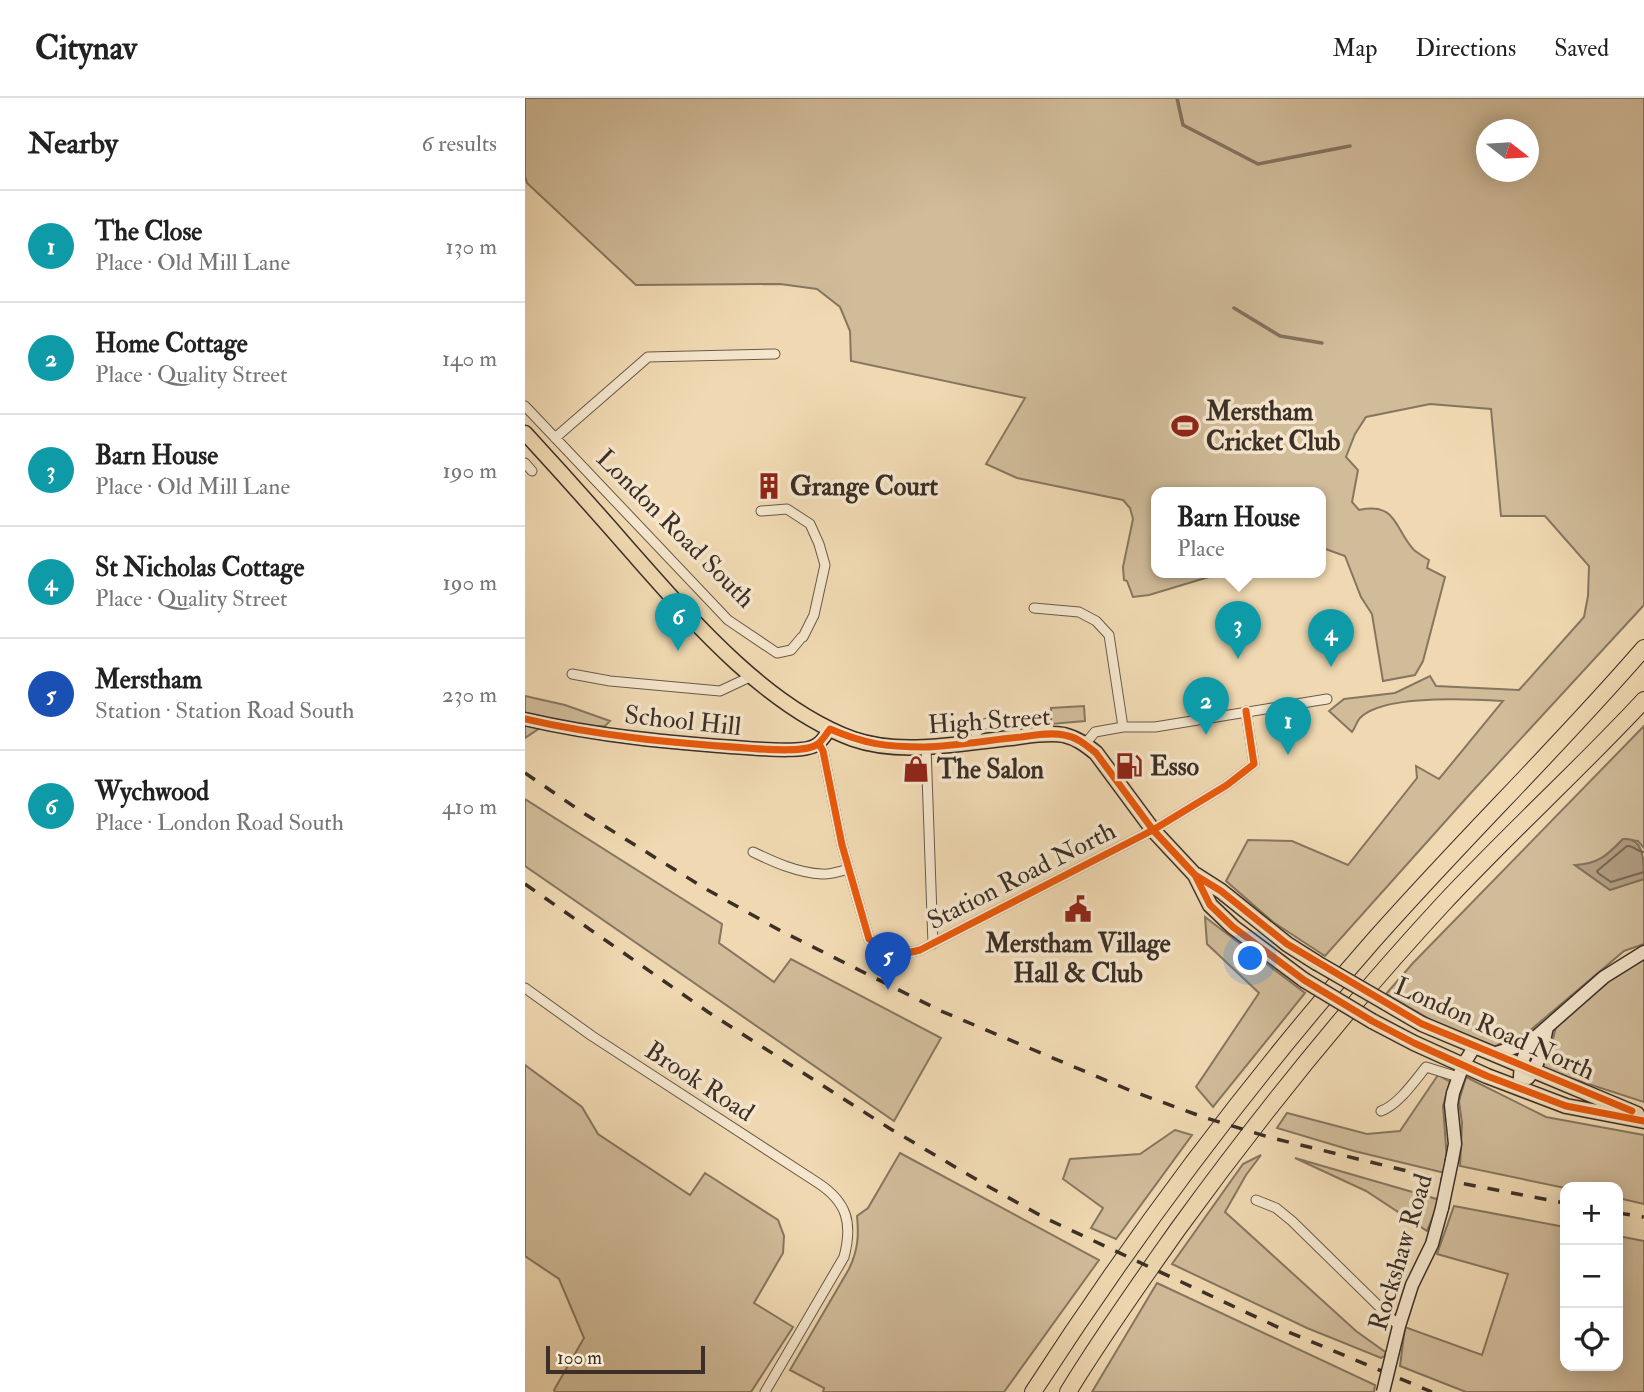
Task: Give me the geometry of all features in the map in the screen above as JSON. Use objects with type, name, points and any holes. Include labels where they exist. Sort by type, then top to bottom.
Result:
[{"type":"highway","points":[[1033,1392],[1149,1222],[1273,1059],[1368,947],[1644,648]]},
{"type":"highway","points":[[1068,1392],[1197,1203],[1306,1062],[1445,901],[1644,700]]},
{"type":"main road","name":"London Road South","points":[[525,433],[733,660],[802,714],[830,729]]},
{"type":"main road","name":"High Street","points":[[830,729],[854,739],[886,746],[926,747],[1056,734],[1074,738],[1096,753],[1153,830]]},
{"type":"main road","name":"London Road North","points":[[1153,830],[1195,875],[1221,891],[1287,944],[1317,963],[1422,1024],[1644,1119]]},
{"type":"main road","name":"London Road North","points":[[1195,875],[1210,905],[1233,927],[1304,980],[1461,1071],[1487,1076],[1566,1106],[1644,1119]]},
{"type":"street","points":[[555,438],[648,357],[775,354]]},
{"type":"street","name":"London Road South","points":[[525,406],[729,620],[777,653],[791,650],[802,637],[814,615],[825,565],[810,524],[787,509],[761,511]]},
{"type":"street","points":[[1034,608],[1079,612],[1097,621],[1109,635],[1123,727]]},
{"type":"street","points":[[572,674],[610,681],[720,691],[752,676]]},
{"type":"street","points":[[1085,744],[1095,732],[1123,727],[1155,727],[1327,699]]},
{"type":"street","name":"Station Road North","points":[[849,870],[869,939],[896,953],[906,954],[921,950],[1153,830],[1227,785],[1254,764],[1247,711]]},
{"type":"street","name":"School Hill","points":[[525,719],[567,729],[691,745],[772,750],[810,748],[819,744]]},
{"type":"street","points":[[753,852],[771,861],[810,873],[824,875],[849,870],[823,751],[819,744],[830,729]]},
{"type":"street","points":[[926,747],[933,944]]},
{"type":"street","points":[[1493,1054],[1529,1043],[1604,977],[1644,952]]},
{"type":"street","name":"Brook Road","points":[[525,988],[592,1036],[831,1191],[846,1213],[849,1228],[844,1257],[765,1392]]},
{"type":"street","points":[[1519,1088],[1528,1068],[1542,1050],[1548,1027]]},
{"type":"street","points":[[1528,1068],[1529,1043]]},
{"type":"street","name":"Rockshaw Road","points":[[1383,1392],[1412,1285],[1432,1244],[1442,1208],[1455,1144],[1451,1105],[1453,1093],[1475,1046]]},
{"type":"street","points":[[1381,1111],[1390,1108],[1426,1067],[1461,1071]]},
{"type":"street","points":[[1256,1200],[1276,1208],[1314,1240],[1399,1326]]},
{"type":"shaded area","points":[[525,98],[1644,98],[1644,605],[1325,956],[1273,922],[1226,881],[1248,840],[1292,841],[1348,865],[1417,778],[1416,766],[1439,779],[1503,701],[1428,700],[1388,705],[1371,710],[1360,718],[1352,732],[1329,711],[1344,699],[1395,693],[1430,676],[1436,686],[1519,690],[1584,617],[1589,566],[1545,516],[1501,516],[1491,409],[1430,404],[1366,417],[1355,434],[1346,457],[1358,470],[1352,502],[1359,510],[1381,510],[1388,514],[1414,550],[1429,560],[1427,568],[1445,577],[1423,661],[1415,675],[1383,681],[1372,614],[1361,597],[1345,556],[1326,549],[1326,487],[1151,487],[1151,578],[1205,578],[1149,595],[1133,597],[1127,581],[1124,580],[1123,567],[1133,519],[1130,508],[1123,500],[1017,478],[986,464],[1025,398],[851,361],[850,331],[840,307],[817,289],[780,284],[636,285],[527,183]]},
{"type":"shaded area","points":[[525,696],[565,705],[610,721],[605,726],[540,728],[525,738]]},
{"type":"shaded area","points":[[1084,706],[1085,721],[1051,724],[1051,708]]},
{"type":"shaded area","points":[[1644,726],[1644,848],[1638,841],[1623,839],[1602,858],[1576,866],[1610,890],[1644,879],[1644,944],[1624,951],[1527,1033],[1494,1047],[1431,1020],[1386,994],[1413,963]]},
{"type":"shaded area","points":[[525,799],[722,924],[719,943],[774,982],[791,959],[941,1038],[894,1121],[525,866]]},
{"type":"shaded area","points":[[1205,917],[1305,993],[1213,1107],[1196,1087],[1259,993],[1207,944]]},
{"type":"shaded area","points":[[1644,956],[1644,1102],[1542,1069],[1556,1027],[1629,961]]},
{"type":"shaded area","points":[[525,1065],[582,1107],[598,1134],[690,1195],[705,1173],[778,1220],[784,1236],[783,1253],[754,1303],[793,1327],[751,1392],[555,1392],[584,1338],[559,1279],[525,1256]]},
{"type":"shaded area","points":[[1438,1075],[1450,1082],[1443,1106],[1447,1160],[1445,1173],[1354,1151],[1277,1128],[1287,1113],[1367,1134],[1400,1131]]},
{"type":"shaded area","points":[[1466,1077],[1546,1117],[1644,1135],[1644,1204],[1623,1199],[1623,1182],[1560,1182],[1560,1187],[1460,1166],[1462,1123],[1459,1101]]},
{"type":"shaded area","points":[[1175,1130],[1192,1135],[1116,1239],[1091,1228],[1103,1208],[1063,1179],[1070,1159],[1140,1154]]},
{"type":"shaded area","points":[[900,1153],[1099,1260],[1004,1392],[823,1392],[824,1388],[790,1370],[849,1269],[857,1243],[857,1216],[868,1208]]},
{"type":"shaded area","points":[[1261,1155],[1225,1212],[1356,1331],[1388,1354],[1381,1358],[1307,1328],[1172,1264],[1243,1164]]},
{"type":"shaded area","points":[[1295,1158],[1440,1200],[1427,1231],[1366,1191]]},
{"type":"shaded area","points":[[1454,1206],[1560,1226],[1560,1371],[1623,1371],[1623,1237],[1644,1241],[1644,1392],[1466,1392],[1400,1366],[1405,1327],[1482,1355],[1508,1274],[1437,1254]]},
{"type":"shaded area","points":[[1157,1283],[1375,1385],[1374,1392],[1092,1392]]},
{"type":"water","points":[[1623,839],[1630,839],[1639,846],[1643,857],[1644,879],[1610,890],[1575,865],[1602,858]]},
{"type":"waterway","points":[[1177,98],[1183,125],[1258,164],[1350,146]]},
{"type":"waterway","points":[[1234,308],[1280,336],[1322,343]]},
{"type":"railway","points":[[525,773],[585,814],[706,889],[781,931],[941,1011],[1129,1090],[1272,1138],[1444,1180],[1560,1202]]},
{"type":"railway","points":[[525,884],[708,1012],[889,1128],[991,1188],[1045,1218],[1286,1331],[1432,1392]]},
{"type":"railway","points":[[1623,1214],[1644,1217]]},
{"type":"cycle path","points":[[819,744],[823,751],[842,845],[869,939],[888,950],[904,953],[920,950],[1153,830],[1227,785],[1254,764],[1246,711]]},
{"type":"cycle path","points":[[525,719],[636,738],[773,750],[793,750],[816,745],[830,729],[865,741],[910,747],[1048,734],[1073,738],[1096,753],[1153,830],[1195,875],[1210,905],[1233,927],[1304,980],[1372,1021],[1487,1076],[1566,1106],[1644,1121]]},
{"type":"cycle path","points":[[1195,875],[1221,891],[1287,944],[1422,1024],[1632,1111]]},
{"type":"place","name":"Merstham Cricket Club","points":[[1185,426]]},
{"type":"place","name":"Grange Court","points":[[769,486]]},
{"type":"place","name":"Wychwood","points":[[678,651]]},
{"type":"place","name":"Barn House","points":[[1238,659]]},
{"type":"place","name":"St Nicholas Cottage","points":[[1331,667]]},
{"type":"place","name":"Home Cottage","points":[[1206,735]]},
{"type":"place","name":"The Close","points":[[1288,755]]},
{"type":"place","name":"Esso","points":[[1129,766]]},
{"type":"place","name":"The Salon","points":[[916,769]]},
{"type":"place","name":"Merstham Village Hall & Club","points":[[1078,909]]},
{"type":"place","name":"Merstham","points":[[888,990]]}]
